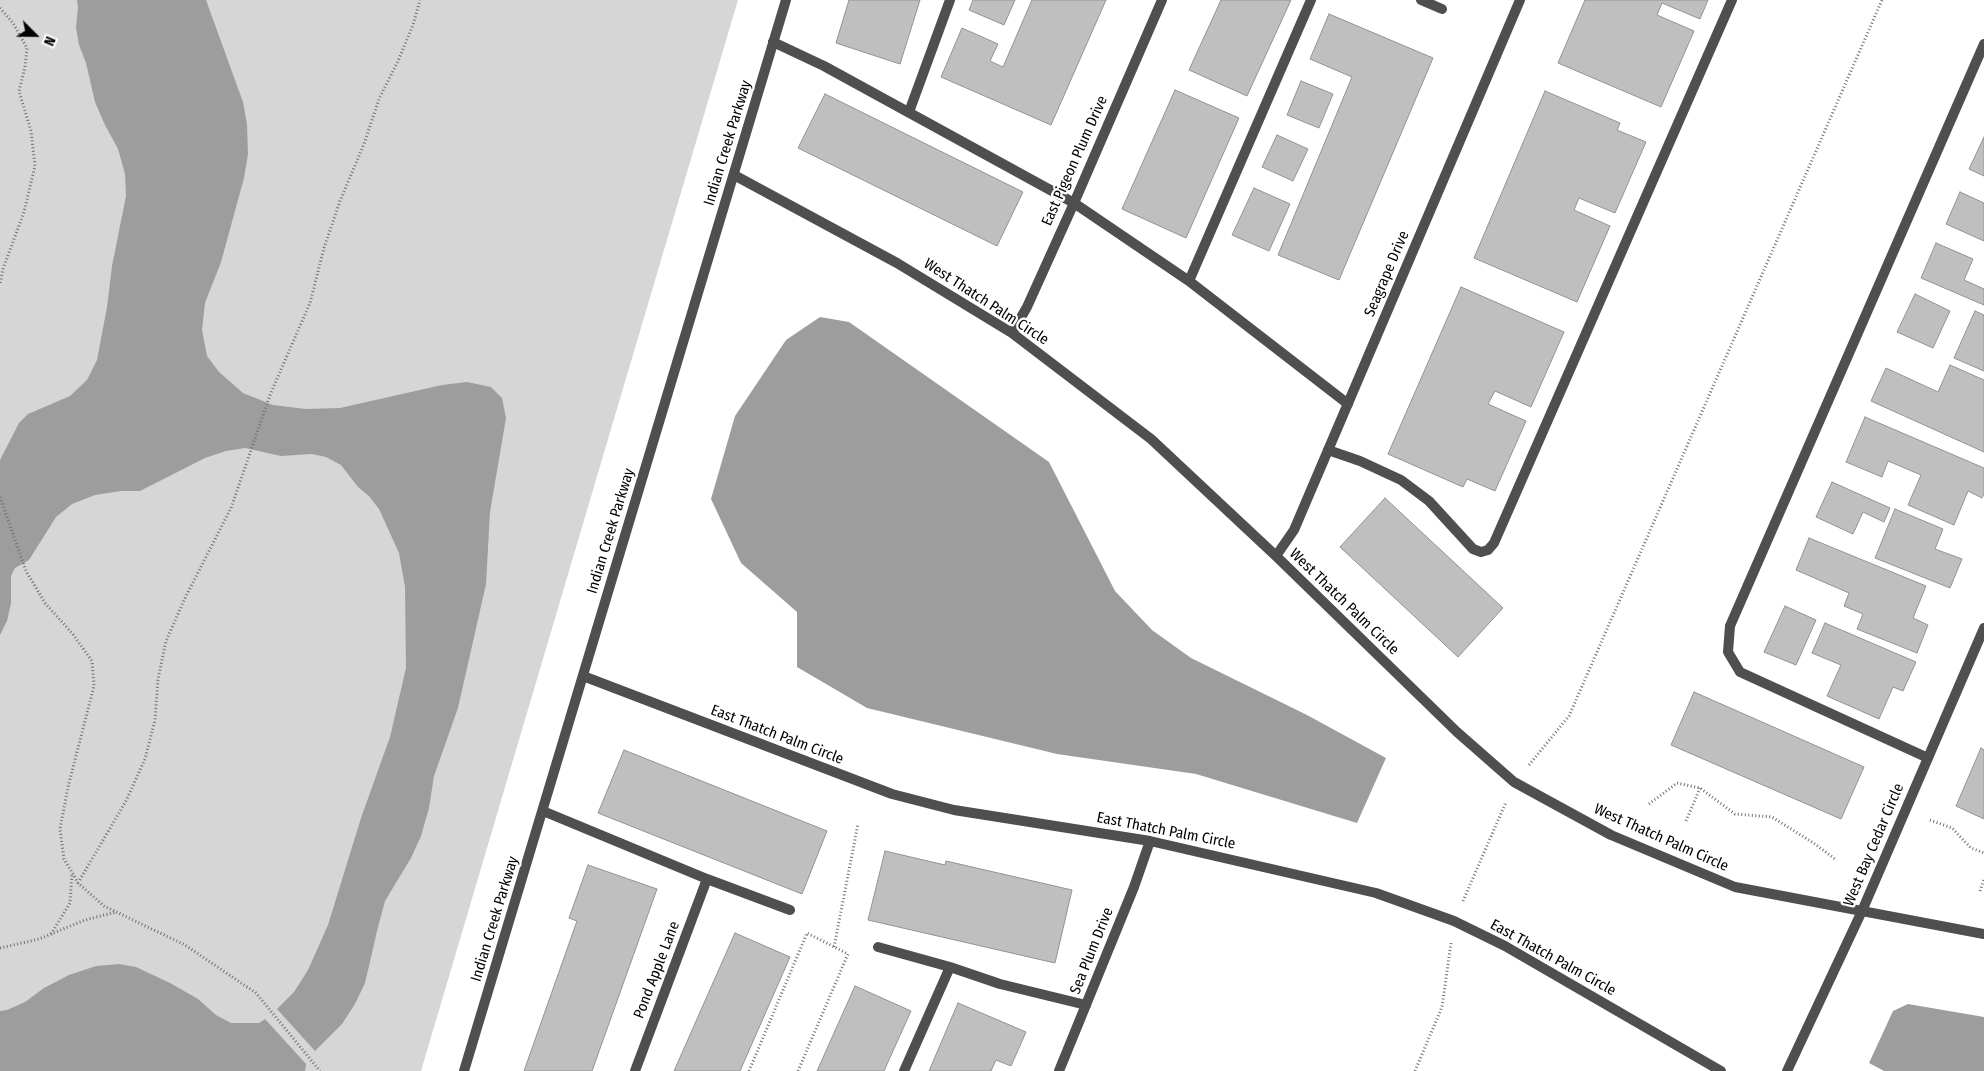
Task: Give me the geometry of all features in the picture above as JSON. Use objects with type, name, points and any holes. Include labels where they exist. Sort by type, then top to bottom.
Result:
[{"type":"street","name":"Indian Creek Parkway","points":[[464,1071],[786,0]]},
{"type":"street","points":[[909,112],[950,0]]},
{"type":"street","name":"East Pigeon Plum Drive","points":[[1012,333],[1027,307],[1162,0]]},
{"type":"street","points":[[1189,281],[1311,0]]},
{"type":"street","points":[[1421,0],[1442,10]]},
{"type":"street","name":"Seagrape Drive","points":[[1276,556],[1294,530],[1520,0]]},
{"type":"street","points":[[1328,450],[1360,461],[1401,480],[1429,501],[1473,549],[1481,552],[1488,550],[1494,543],[1732,0]]},
{"type":"street","points":[[774,42],[824,66],[1074,202],[1189,281],[1348,404]]},
{"type":"street","points":[[1928,758],[1740,672],[1728,652],[1730,626],[1984,44]]},
{"type":"street","name":"West Thatch Palm Circle","points":[[734,175],[897,263],[1012,333],[1151,439],[1276,556],[1457,732],[1514,782],[1611,834],[1735,887],[1984,934]]},
{"type":"street","name":"West Bay Cedar Circle","points":[[1787,1071],[1862,911],[1983,634]]},
{"type":"street","name":"East Thatch Palm Circle","points":[[583,676],[892,794],[954,810],[1150,841],[1376,893],[1454,921],[1505,946],[1721,1071]]},
{"type":"street","points":[[543,811],[707,879],[790,910]]},
{"type":"street","name":"Sea Plum Drive","points":[[1059,1071],[1134,887],[1150,841]]},
{"type":"street","name":"Pond Apple Lane","points":[[635,1071],[707,879]]},
{"type":"street","points":[[878,947],[950,967],[1000,984],[1086,1005]]},
{"type":"street","points":[[904,1071],[950,967]]},
{"type":"path","points":[[78,883],[126,801],[145,759],[155,720],[158,679],[166,641],[185,598],[231,508],[270,396],[310,303],[324,248],[340,201],[364,144],[379,99],[413,25],[420,0]]},
{"type":"path","points":[[1414,1071],[1442,1007],[1454,921],[1514,782],[1569,716],[1882,0]]},
{"type":"path","points":[[0,8],[13,23],[26,48],[25,67],[19,92],[31,132],[34,166],[24,212],[3,269],[0,284]]},
{"type":"path","points":[[0,497],[26,571],[45,603],[72,633],[92,661],[94,686],[68,787],[60,829],[64,859],[78,883],[104,906],[185,945],[256,994],[320,1071]]},
{"type":"path","points":[[1649,804],[1677,783],[1700,788],[1735,814],[1772,817],[1835,859]]},
{"type":"path","points":[[1686,822],[1700,788]]},
{"type":"path","points":[[1930,820],[1952,828],[1971,848],[1984,853]]},
{"type":"path","points":[[834,946],[858,824]]},
{"type":"path","points":[[50,935],[70,903],[72,872]]},
{"type":"path","points":[[1980,891],[1984,879]]},
{"type":"path","points":[[0,948],[40,939],[85,920],[117,912]]},
{"type":"path","points":[[749,1071],[807,933],[848,954],[798,1071]]},
{"type":"shaded area","points":[[0,0],[738,0],[421,1071],[0,1071]]},
{"type":"shaded area","points":[[77,0],[206,0],[243,102],[247,124],[248,154],[244,178],[221,262],[205,303],[202,330],[207,356],[219,372],[243,393],[273,405],[306,409],[340,408],[442,385],[467,382],[491,387],[502,398],[506,418],[490,512],[486,584],[458,708],[434,776],[429,808],[421,836],[411,858],[385,901],[365,983],[355,1004],[342,1024],[315,1051],[277,1009],[294,992],[308,970],[328,925],[361,818],[390,737],[406,668],[405,587],[399,553],[379,509],[369,496],[358,487],[341,465],[326,457],[312,454],[281,456],[245,448],[226,451],[205,458],[140,491],[121,491],[95,495],[72,504],[56,517],[29,560],[15,568],[11,576],[11,603],[7,621],[0,635],[0,460],[19,423],[28,414],[70,396],[87,380],[97,360],[107,307],[112,266],[126,196],[125,174],[118,149],[95,102],[86,63],[79,45],[76,28]]},
{"type":"shaded area","points":[[820,317],[849,322],[1049,462],[1115,591],[1152,630],[1191,658],[1307,715],[1386,758],[1357,823],[1196,774],[1057,754],[867,708],[797,667],[797,612],[741,563],[711,499],[735,416],[786,340]]},
{"type":"shaded area","points":[[119,964],[136,967],[170,983],[198,999],[216,1015],[231,1023],[259,1023],[265,1019],[306,1064],[305,1071],[0,1071],[0,1011],[25,1002],[44,988],[69,975],[96,966]]},
{"type":"shaded area","points":[[1908,1004],[1984,1017],[1984,1071],[1884,1071],[1869,1063],[1893,1011]]},
{"type":"building","points":[[849,0],[920,0],[900,64],[836,43]]},
{"type":"building","points":[[973,0],[1015,0],[1004,25],[969,10]]},
{"type":"building","points":[[1032,0],[1106,0],[1051,125],[941,77],[962,28],[998,44],[990,61],[1003,67]]},
{"type":"building","points":[[1221,0],[1291,0],[1247,96],[1189,70]]},
{"type":"building","points":[[1585,0],[1708,0],[1700,19],[1662,3],[1657,15],[1694,31],[1661,107],[1558,63]]},
{"type":"building","points":[[1329,14],[1433,58],[1339,280],[1278,255],[1352,77],[1310,59]]},
{"type":"building","points":[[1301,81],[1333,94],[1319,128],[1287,115]]},
{"type":"building","points":[[1175,90],[1239,118],[1186,238],[1122,209]]},
{"type":"building","points":[[1545,91],[1620,123],[1617,130],[1646,142],[1615,213],[1579,198],[1574,210],[1610,226],[1577,302],[1474,258]]},
{"type":"building","points":[[825,94],[1023,192],[997,246],[798,148]]},
{"type":"building","points":[[1277,135],[1308,149],[1293,181],[1262,167]]},
{"type":"building","points":[[1984,137],[1984,176],[1969,169]]},
{"type":"building","points":[[1254,188],[1290,204],[1269,251],[1232,235]]},
{"type":"building","points":[[1960,192],[1984,203],[1984,241],[1946,224]]},
{"type":"building","points":[[1936,243],[1973,259],[1964,280],[1984,289],[1984,305],[1921,278]]},
{"type":"building","points":[[1461,287],[1564,332],[1531,407],[1495,391],[1488,404],[1526,421],[1495,491],[1467,479],[1463,487],[1388,454]]},
{"type":"building","points":[[1915,294],[1950,311],[1933,348],[1897,332]]},
{"type":"building","points":[[1975,311],[1984,315],[1984,371],[1954,358]]},
{"type":"building","points":[[1950,365],[1984,380],[1984,452],[1871,401],[1886,368],[1938,392]]},
{"type":"building","points":[[1865,417],[1984,468],[1984,494],[1982,498],[1968,491],[1954,525],[1908,505],[1921,475],[1888,461],[1882,477],[1846,462]]},
{"type":"building","points":[[1832,482],[1890,508],[1884,522],[1863,512],[1853,534],[1816,517]]},
{"type":"building","points":[[1385,498],[1503,608],[1458,657],[1340,547]]},
{"type":"building","points":[[1895,509],[1943,529],[1935,549],[1962,559],[1950,588],[1875,558]]},
{"type":"building","points":[[1809,538],[1926,586],[1913,618],[1928,625],[1917,653],[1857,629],[1863,614],[1844,606],[1849,593],[1796,570]]},
{"type":"building","points":[[1785,606],[1816,620],[1796,665],[1764,652]]},
{"type":"building","points":[[1825,623],[1916,662],[1903,691],[1893,687],[1879,719],[1827,696],[1841,665],[1812,653]]},
{"type":"building","points":[[1694,692],[1864,767],[1841,819],[1671,745]]},
{"type":"building","points":[[1981,748],[1984,750],[1984,819],[1956,806]]},
{"type":"building","points":[[624,750],[827,831],[802,894],[598,813]]},
{"type":"building","points":[[885,851],[945,865],[946,861],[1072,890],[1055,963],[868,920]]},
{"type":"building","points":[[588,865],[657,889],[592,1071],[524,1071],[577,921],[569,918]]},
{"type":"building","points":[[735,933],[790,957],[740,1071],[674,1071]]},
{"type":"building","points":[[855,986],[911,1011],[884,1071],[817,1071]]},
{"type":"building","points":[[958,1003],[1026,1032],[1011,1066],[996,1060],[991,1071],[929,1071]]}]
